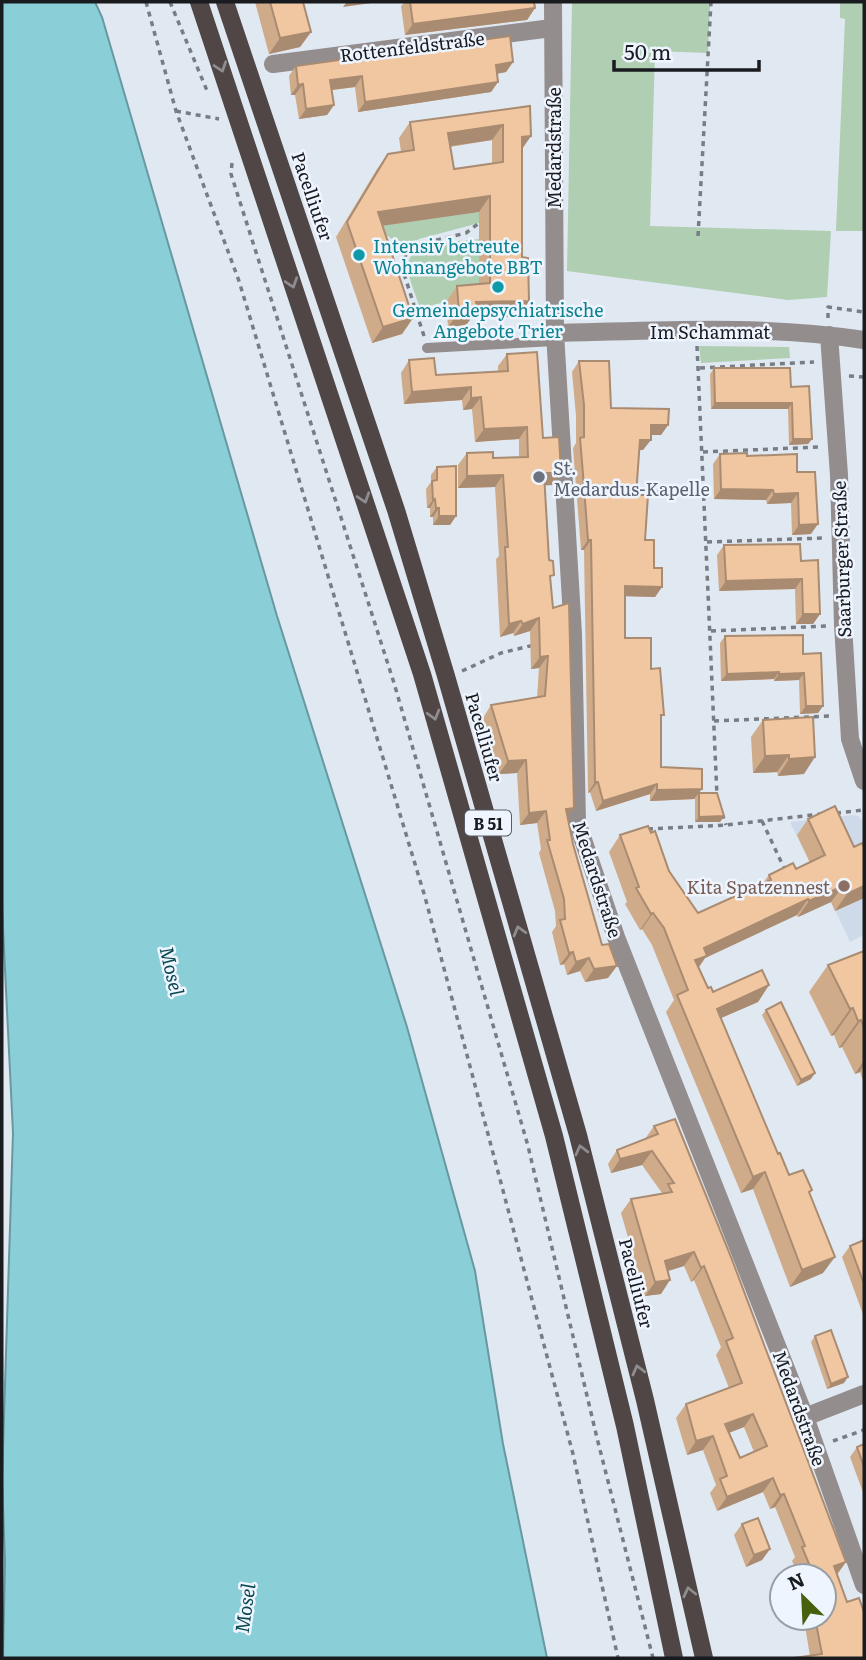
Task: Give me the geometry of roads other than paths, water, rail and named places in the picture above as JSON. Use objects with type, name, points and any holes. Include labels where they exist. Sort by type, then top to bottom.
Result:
[{"type":"main road","name":"B 51","points":[[199,2],[426,687],[554,1136],[625,1426],[674,1658]]},
{"type":"main road","name":"Pacelliufer","points":[[225,2],[396,510],[446,676],[578,1135],[645,1401],[704,1658]]},
{"type":"street","name":"Medardstraße","points":[[552,2],[555,337],[573,635],[577,822],[616,937],[805,1418],[864,1585]]},
{"type":"street","name":"Rottenfeldstraße","points":[[273,64],[552,27]]},
{"type":"street","name":"Im Schammat","points":[[555,337],[756,329],[829,334],[864,340]]},
{"type":"street","name":"Saarburger Straße","points":[[829,334],[850,739],[864,781]]},
{"type":"street","points":[[805,1418],[864,1394]]},
{"type":"lane","points":[[428,348],[555,337]]},
{"type":"water","name":"Mosel","points":[[2,2],[95,2],[102,17],[277,616],[407,1027],[475,1271],[503,1444],[547,1658],[3,1658],[5,1562],[2,1479],[13,1133],[2,908]]},
{"type":"place","name":"Intensiv betreute Wohnangebote BBT","points":[[359,255]]},
{"type":"place","name":"Gemeindepsychiatrische Angebote Trier","points":[[498,287]]},
{"type":"place","name":"St. Medardus-Kapelle","points":[[539,477]]},
{"type":"place","name":"Kita Spatzennest","points":[[844,886]]}]
